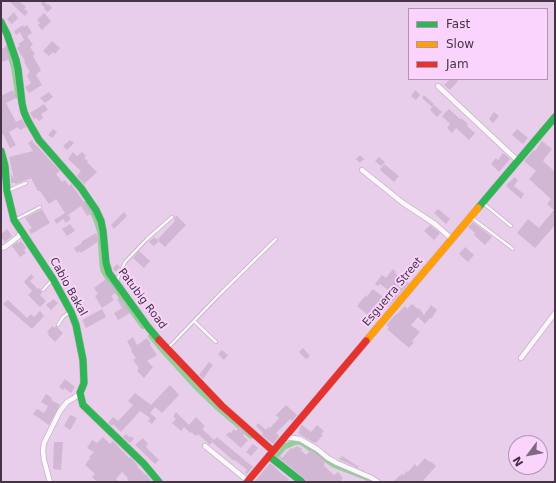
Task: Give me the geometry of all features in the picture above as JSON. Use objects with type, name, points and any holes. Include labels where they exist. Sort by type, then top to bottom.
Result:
[{"type":"street","name":"Patubig Road","points":[[1,22],[16,60],[24,112],[39,140],[81,188],[96,210],[101,221],[103,231],[107,270],[148,326],[167,349],[297,481]]},
{"type":"street","points":[[438,86],[518,161]]},
{"type":"street","name":"Esguerra Street","points":[[248,481],[555,117]]},
{"type":"street","name":"Cabio Bakal","points":[[1,151],[7,192],[14,220],[53,279],[76,325],[83,360],[84,383],[80,393]]},
{"type":"street","points":[[362,170],[403,203],[435,224],[452,239]]},
{"type":"street","points":[[1,248],[5,247],[19,236],[22,231]]},
{"type":"street","points":[[521,358],[555,313]]},
{"type":"street","points":[[50,482],[44,460],[44,443],[60,412],[67,402],[80,393],[83,405],[144,464],[159,482]]},
{"type":"street","points":[[285,437],[300,439],[336,463],[378,482]]},
{"type":"street","points":[[205,446],[248,481]]},
{"type":"lane","points":[[7,192],[26,183]]},
{"type":"lane","points":[[482,203],[511,226]]},
{"type":"lane","points":[[14,220],[40,207]]},
{"type":"lane","points":[[116,282],[126,262],[147,239],[172,217]]},
{"type":"lane","points":[[471,217],[513,249]]},
{"type":"lane","points":[[167,349],[276,239]]},
{"type":"lane","points":[[43,290],[53,279]]},
{"type":"lane","points":[[58,325],[63,317],[70,312]]},
{"type":"lane","points":[[194,321],[216,342]]},
{"type":"building","points":[[9,1],[19,1],[26,7],[24,9],[28,12],[25,16]]},
{"type":"building","points":[[43,1],[48,5],[49,4],[52,8],[48,12],[41,4]]},
{"type":"building","points":[[14,12],[18,18],[12,24],[7,19]]},
{"type":"building","points":[[44,13],[51,21],[42,30],[38,25],[40,23],[37,20]]},
{"type":"building","points":[[23,25],[24,27],[27,25],[32,33],[27,36],[33,45],[30,47],[35,54],[33,56],[41,70],[36,75],[42,85],[29,93],[25,87],[31,83],[27,76],[30,72],[17,48],[20,46],[18,44],[24,40],[20,32],[16,35],[14,31]]},
{"type":"building","points":[[52,41],[60,48],[55,54],[53,52],[49,56],[43,51]]},
{"type":"building","points":[[6,47],[10,59],[2,62],[1,49]]},
{"type":"building","points":[[449,80],[458,81],[450,90],[444,85]]},
{"type":"building","points":[[13,90],[16,98],[6,103],[16,122],[22,119],[26,127],[20,130],[18,127],[9,132],[16,145],[10,148],[3,134],[2,135],[1,133],[1,96]]},
{"type":"building","points":[[415,90],[420,95],[416,100],[411,96]]},
{"type":"building","points":[[49,92],[53,97],[45,103],[40,98]]},
{"type":"building","points":[[424,95],[434,104],[432,107],[422,98]]},
{"type":"building","points":[[44,104],[48,110],[41,114],[43,118],[39,121],[36,118],[34,119],[30,113]]},
{"type":"building","points":[[434,105],[442,112],[437,117],[430,110]]},
{"type":"building","points":[[449,109],[468,124],[467,126],[475,133],[469,140],[456,128],[452,133],[447,128],[450,124],[442,116]]},
{"type":"building","points":[[494,112],[499,116],[493,123],[489,119]]},
{"type":"building","points":[[53,129],[57,132],[52,138],[48,135]]},
{"type":"building","points":[[517,129],[528,138],[523,144],[512,135]]},
{"type":"building","points":[[32,140],[60,171],[56,174],[62,182],[65,180],[69,186],[71,184],[92,213],[87,216],[81,206],[68,215],[71,219],[66,223],[63,219],[57,224],[54,220],[65,213],[56,199],[49,204],[40,191],[38,191],[31,178],[16,184],[11,183],[11,174],[14,179],[9,157],[33,151],[28,143]]},
{"type":"building","points":[[70,140],[74,143],[67,150],[63,146]]},
{"type":"building","points":[[542,141],[552,149],[543,161],[555,172],[555,225],[535,248],[517,233],[528,219],[539,228],[554,210],[547,204],[551,199],[529,179],[536,171],[524,161],[534,150],[535,151]]},
{"type":"building","points":[[73,152],[77,156],[82,152],[86,156],[84,158],[88,161],[87,162],[97,172],[84,184],[77,176],[81,171],[68,159]]},
{"type":"building","points":[[503,153],[510,159],[499,172],[491,164],[496,158],[498,160]]},
{"type":"building","points":[[360,155],[364,159],[360,163],[356,159]]},
{"type":"building","points":[[379,157],[385,162],[381,166],[375,161]]},
{"type":"building","points":[[384,164],[399,176],[394,182],[380,170]]},
{"type":"building","points":[[514,177],[518,180],[514,186],[524,194],[521,199],[506,186]]},
{"type":"building","points":[[42,209],[50,223],[31,234],[29,230],[32,228],[25,218]]},
{"type":"building","points":[[438,209],[450,219],[446,224],[434,213]]},
{"type":"building","points":[[124,212],[127,216],[114,229],[111,225]]},
{"type":"building","points":[[176,215],[186,225],[165,247],[157,240],[175,221],[174,219]]},
{"type":"building","points":[[473,222],[492,237],[485,245],[468,227]]},
{"type":"building","points":[[70,224],[75,231],[67,236],[62,229]]},
{"type":"building","points":[[430,225],[440,233],[434,240],[424,231]]},
{"type":"building","points":[[7,229],[12,236],[5,242],[1,237],[1,234]]},
{"type":"building","points":[[96,233],[99,241],[81,253],[79,251],[77,253],[74,248]]},
{"type":"building","points":[[154,237],[159,241],[154,246],[149,242]]},
{"type":"building","points":[[21,241],[26,248],[24,250],[26,253],[20,257],[12,246]]},
{"type":"building","points":[[465,247],[474,255],[468,262],[459,254]]},
{"type":"building","points":[[139,251],[150,261],[144,268],[133,258]]},
{"type":"building","points":[[117,264],[120,267],[115,272],[113,268]]},
{"type":"building","points":[[393,269],[396,272],[395,273],[404,281],[405,280],[409,283],[388,307],[386,305],[378,314],[380,316],[375,321],[357,306],[373,289],[383,297],[388,290],[380,284],[378,286],[375,284],[382,275],[386,278]]},
{"type":"building","points":[[31,274],[34,277],[30,281],[38,289],[40,288],[42,293],[40,295],[46,301],[40,307],[28,295],[32,291],[24,282]]},
{"type":"building","points":[[106,279],[117,292],[111,296],[114,300],[102,308],[95,296],[98,294],[94,288]]},
{"type":"building","points":[[120,298],[130,313],[118,320],[114,313],[122,308],[117,299]]},
{"type":"building","points":[[53,299],[58,303],[51,310],[46,305]]},
{"type":"building","points":[[8,300],[27,318],[31,314],[34,317],[40,311],[44,316],[32,329],[3,304]]},
{"type":"building","points":[[412,304],[418,309],[419,308],[424,315],[431,305],[437,310],[431,319],[430,318],[425,324],[418,317],[411,325],[420,332],[412,341],[414,342],[409,348],[387,329],[389,327],[386,325],[405,306],[407,309]]},
{"type":"building","points":[[102,309],[106,317],[86,328],[82,320]]},
{"type":"building","points":[[52,326],[54,328],[56,326],[63,333],[55,342],[47,332]]},
{"type":"building","points":[[133,337],[137,345],[147,338],[157,355],[147,361],[153,367],[144,378],[137,371],[139,368],[133,360],[136,358],[127,341]]},
{"type":"building","points":[[303,348],[310,356],[306,359],[299,352]]},
{"type":"building","points":[[222,350],[228,355],[224,360],[218,354]]},
{"type":"building","points":[[209,362],[213,365],[203,379],[199,375]]},
{"type":"building","points":[[65,379],[75,387],[71,393],[64,388],[63,390],[59,387]]},
{"type":"building","points":[[170,385],[179,395],[162,413],[155,407],[150,413],[156,418],[152,424],[148,421],[150,418],[140,411],[121,432],[113,424],[112,426],[108,423],[113,417],[118,421],[133,405],[128,401],[135,393],[151,405]]},
{"type":"building","points":[[46,394],[52,398],[51,400],[60,405],[49,425],[33,414],[37,409],[44,413],[48,406],[41,402]]},
{"type":"building","points":[[286,405],[297,415],[292,421],[290,419],[276,433],[279,436],[273,444],[262,435],[263,433],[256,426],[258,423],[266,430],[268,427],[270,428],[279,418],[276,415]]},
{"type":"building","points":[[176,412],[189,425],[196,417],[205,426],[202,429],[214,440],[210,445],[198,434],[196,436],[191,432],[190,433],[184,427],[181,431],[172,423],[176,419],[173,417]]},
{"type":"building","points":[[70,415],[77,418],[70,430],[64,426]]},
{"type":"building","points":[[302,425],[311,432],[317,425],[324,431],[321,434],[323,435],[316,443],[314,443],[298,433]]},
{"type":"building","points":[[239,427],[245,433],[243,436],[248,440],[241,448],[226,435],[229,432],[231,433],[234,429],[236,431]]},
{"type":"building","points":[[126,434],[134,439],[130,443],[123,437]]},
{"type":"building","points":[[103,437],[110,444],[113,441],[129,458],[130,457],[135,462],[138,466],[137,467],[146,474],[152,482],[130,482],[122,472],[116,479],[119,482],[97,482],[92,477],[95,474],[85,465],[90,458],[89,457],[94,452],[87,448],[92,440],[97,443]]},
{"type":"building","points":[[217,437],[253,467],[247,474],[245,472],[247,470],[212,442]]},
{"type":"building","points":[[143,438],[148,444],[146,447],[159,460],[155,464],[135,445]]},
{"type":"building","points":[[54,442],[63,442],[61,470],[53,469]]},
{"type":"building","points":[[253,444],[258,448],[251,456],[246,452]]},
{"type":"building","points":[[297,446],[302,449],[301,450],[306,455],[311,450],[325,461],[324,466],[334,475],[338,472],[343,478],[340,482],[309,482],[278,457],[279,455],[282,458],[291,448],[293,449]]},
{"type":"building","points":[[342,456],[359,467],[358,468],[339,459]]},
{"type":"building","points":[[425,458],[436,466],[422,482],[393,482],[402,474],[404,475],[407,471],[408,472],[415,464],[417,467]]},
{"type":"building","points":[[270,463],[289,479],[287,482],[254,482]]},
{"type":"waterway","points":[[8,48],[14,68],[18,96]]},
{"type":"waterway","points":[[87,203],[95,217],[100,232],[103,270],[143,326]]},
{"type":"waterway","points":[[151,336],[195,386],[251,436]]},
{"type":"waterway","points":[[275,455],[277,455],[284,447],[295,442],[301,442],[334,465],[365,477],[373,482]]},
{"type":"traffic: fast","points":[[1,22],[16,60],[22,103],[28,121],[39,140],[81,188],[96,210],[101,221],[106,263],[109,273],[159,340]]},
{"type":"traffic: fast","points":[[478,208],[555,117]]},
{"type":"traffic: fast","points":[[1,151],[5,166],[7,191],[14,220],[53,279],[71,312],[76,325],[83,360],[84,383],[80,393],[83,405],[144,464],[159,482]]},
{"type":"traffic: fast","points":[[269,456],[302,482]]},
{"type":"traffic: slow","points":[[366,341],[478,208]]},
{"type":"traffic: jam","points":[[159,340],[222,406],[273,451]]},
{"type":"traffic: jam","points":[[247,482],[366,341]]}]
